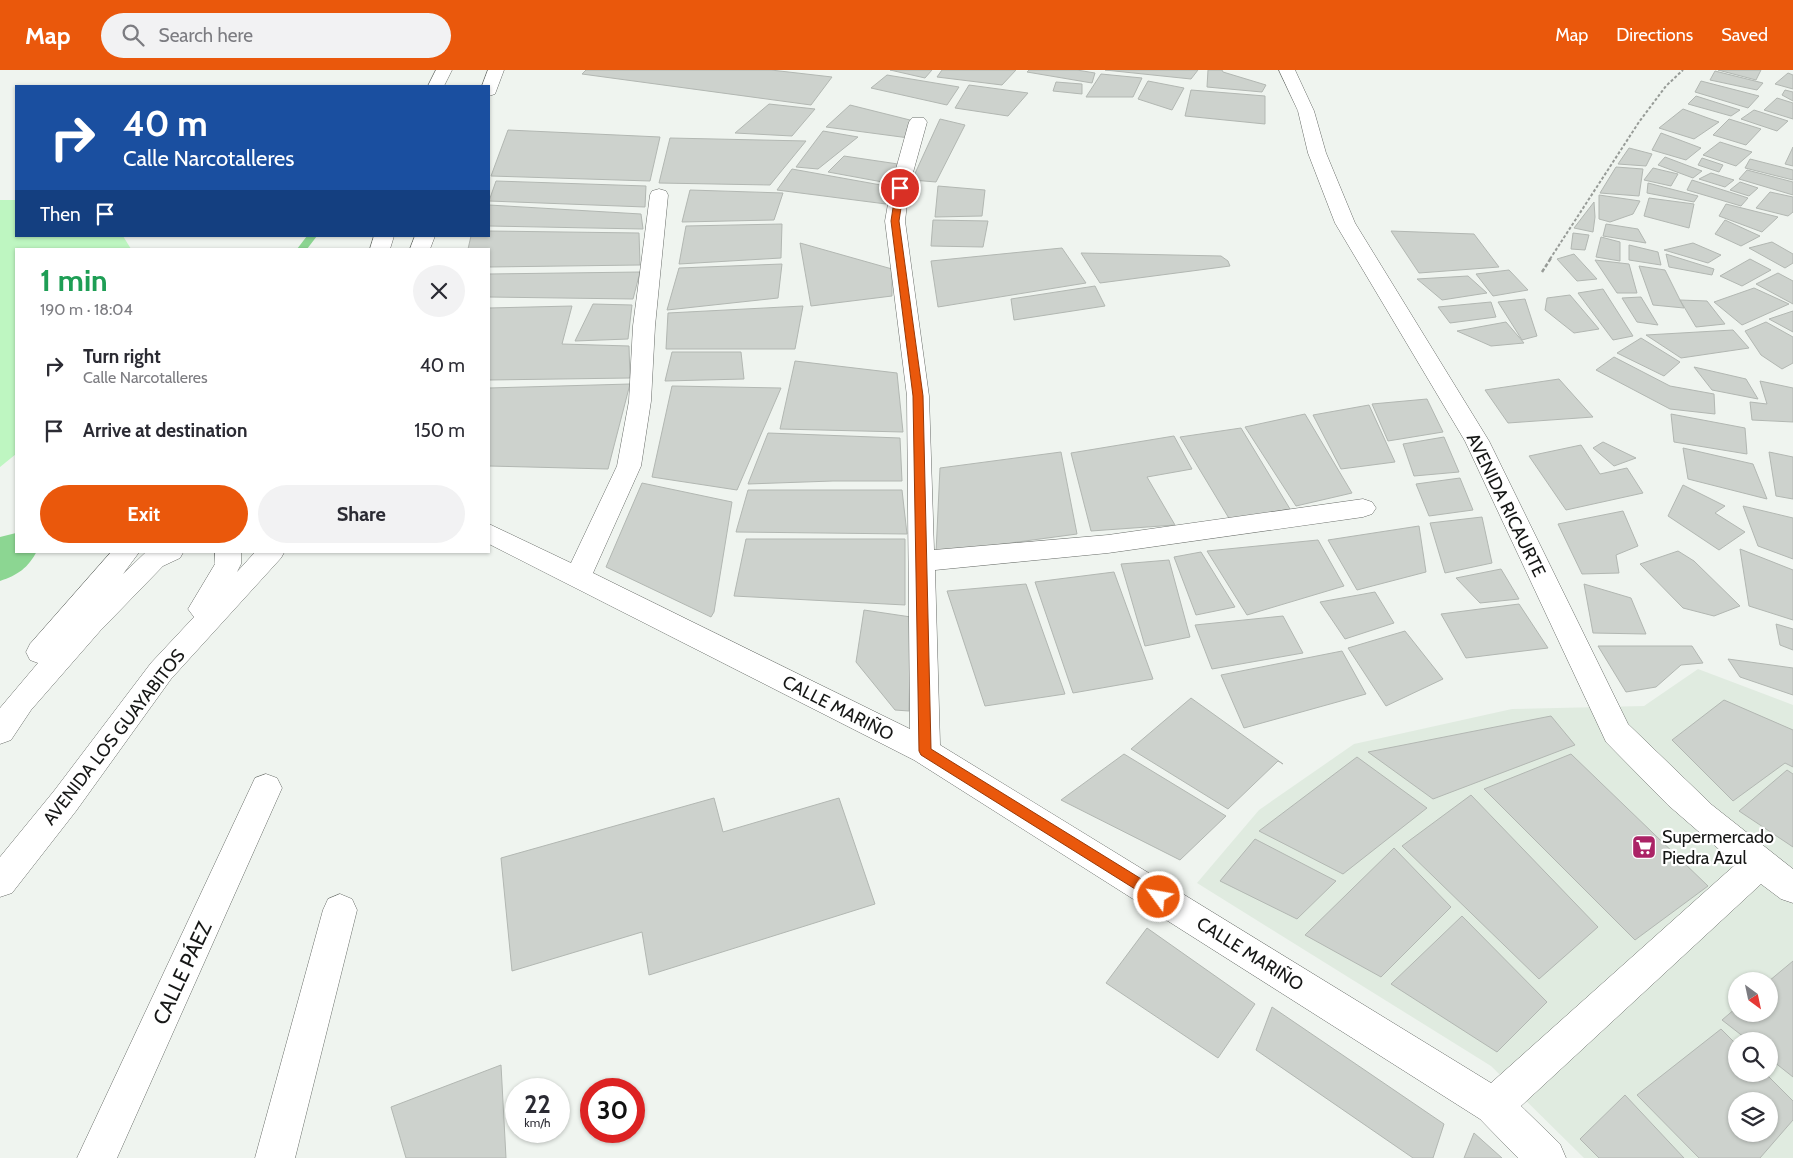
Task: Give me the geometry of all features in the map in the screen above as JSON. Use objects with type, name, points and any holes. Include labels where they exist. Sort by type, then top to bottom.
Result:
[{"type":"street","points":[[436,85],[444,70]]},
{"type":"street","points":[[490,88],[496,70]]},
{"type":"street","name":"AVENIDA RICAURTE","points":[[1287,70],[1306,110],[1317,153],[1345,222],[1476,441],[1617,733],[1688,806],[1759,864],[1793,888]]},
{"type":"street","points":[[918,122],[900,188],[895,221],[918,396],[925,751]]},
{"type":"street","points":[[578,577],[629,466],[640,401],[644,326],[658,195]]},
{"type":"street","points":[[922,561],[1108,544],[1363,508]]},
{"type":"street","name":"CALLE MARIÑO","points":[[490,533],[925,751],[1493,1106],[1546,1158]]},
{"type":"street","points":[[0,700],[125,553]]},
{"type":"street","points":[[0,731],[21,702],[90,623],[154,559],[167,553]]},
{"type":"street","points":[[161,671],[217,585],[228,564],[228,553]]},
{"type":"street","name":"AVENIDA LOS GUAYABITOS","points":[[0,882],[65,800],[161,671],[270,553]]},
{"type":"street","name":"CALLE PÁEZ","points":[[97,1158],[266,788]]},
{"type":"street","points":[[1493,1106],[1759,864]]},
{"type":"street","points":[[274,1158],[340,910]]},
{"type":"path","points":[[1542,272],[1639,122],[1666,86],[1683,70]]},
{"type":"shaded area","points":[[1698,669],[1793,705],[1793,1158],[1584,1158],[1491,1066],[1197,883],[1259,810],[1354,744],[1512,709],[1644,706]]},
{"type":"green space","points":[[0,200],[15,200],[15,237],[124,237],[130,248],[15,248],[15,455],[0,467]]},
{"type":"building","points":[[586,70],[771,70],[832,77],[811,105],[582,74]]},
{"type":"building","points":[[890,70],[932,70],[925,78]]},
{"type":"building","points":[[942,70],[1016,70],[1002,85],[937,77]]},
{"type":"building","points":[[1029,70],[1077,70],[1095,73],[1092,83],[1027,72]]},
{"type":"building","points":[[1105,70],[1198,70],[1191,79]]},
{"type":"building","points":[[1208,70],[1222,70],[1223,72],[1266,85],[1262,92],[1207,87]]},
{"type":"building","points":[[1718,70],[1761,70],[1756,80]]},
{"type":"building","points":[[1715,71],[1763,83],[1757,90],[1710,80]]},
{"type":"building","points":[[1788,73],[1793,75],[1793,89],[1775,84]]},
{"type":"building","points":[[1101,74],[1142,78],[1133,97],[1086,97]]},
{"type":"building","points":[[887,75],[959,87],[947,105],[871,88]]},
{"type":"building","points":[[1148,81],[1184,88],[1172,110],[1138,99]]},
{"type":"building","points":[[1701,81],[1759,96],[1748,108],[1695,92]]},
{"type":"building","points":[[1056,82],[1082,84],[1082,94],[1053,91]]},
{"type":"building","points":[[969,85],[1028,93],[1008,116],[955,108]]},
{"type":"building","points":[[1191,90],[1265,96],[1265,124],[1185,116]]},
{"type":"building","points":[[1785,90],[1793,92],[1793,101],[1782,95]]},
{"type":"building","points":[[1696,96],[1740,110],[1731,116],[1688,104]]},
{"type":"building","points":[[1777,98],[1793,103],[1793,119],[1764,110]]},
{"type":"building","points":[[769,104],[815,109],[792,136],[735,133]]},
{"type":"building","points":[[850,105],[918,122],[909,138],[826,127]]},
{"type":"building","points":[[1683,109],[1719,122],[1694,139],[1659,128]]},
{"type":"building","points":[[1754,110],[1788,121],[1777,131],[1741,119]]},
{"type":"building","points":[[940,119],[965,125],[936,182],[912,180]]},
{"type":"building","points":[[1729,119],[1761,129],[1746,145],[1713,135]]},
{"type":"building","points":[[508,130],[660,137],[650,181],[491,176]]},
{"type":"building","points":[[823,131],[858,137],[818,169],[796,167]]},
{"type":"building","points":[[1661,133],[1701,148],[1686,160],[1652,150]]},
{"type":"building","points":[[670,138],[806,141],[770,185],[659,183]]},
{"type":"building","points":[[1720,142],[1752,152],[1736,166],[1703,155]]},
{"type":"building","points":[[1793,147],[1793,166],[1785,164]]},
{"type":"building","points":[[1629,148],[1652,154],[1646,166],[1618,164]]},
{"type":"building","points":[[844,156],[898,164],[888,183],[828,172]]},
{"type":"building","points":[[1665,157],[1702,171],[1693,178],[1658,165]]},
{"type":"building","points":[[1702,158],[1723,165],[1719,172],[1698,165]]},
{"type":"building","points":[[1750,159],[1793,170],[1793,180],[1745,168]]},
{"type":"building","points":[[1616,167],[1643,169],[1639,196],[1600,193]]},
{"type":"building","points":[[1653,168],[1678,174],[1671,186],[1644,180]]},
{"type":"building","points":[[792,169],[892,187],[886,204],[777,190]]},
{"type":"building","points":[[1747,170],[1793,182],[1793,195],[1739,179]]},
{"type":"building","points":[[1711,173],[1734,180],[1725,187],[1699,179]]},
{"type":"building","points":[[1692,180],[1748,198],[1741,206],[1687,190]]},
{"type":"building","points":[[496,181],[646,186],[645,207],[490,201]]},
{"type":"building","points":[[1740,182],[1758,188],[1749,196],[1730,190]]},
{"type":"building","points":[[1648,183],[1698,196],[1694,202],[1647,193]]},
{"type":"building","points":[[938,186],[985,190],[982,216],[935,217]]},
{"type":"building","points":[[690,190],[783,193],[774,220],[682,222]]},
{"type":"building","points":[[1770,192],[1793,197],[1793,212],[1788,216],[1756,208]]},
{"type":"building","points":[[1599,195],[1640,201],[1633,214],[1610,222],[1599,219]]},
{"type":"building","points":[[1649,198],[1694,204],[1689,228],[1644,216]]},
{"type":"building","points":[[1594,202],[1593,232],[1574,228]]},
{"type":"building","points":[[1726,204],[1778,217],[1762,232],[1719,216]]},
{"type":"building","points":[[490,205],[641,214],[643,229],[490,226]]},
{"type":"building","points":[[933,220],[988,221],[983,247],[931,246]]},
{"type":"building","points":[[1725,220],[1760,236],[1741,246],[1715,234]]},
{"type":"building","points":[[782,224],[781,258],[679,264],[686,226]]},
{"type":"building","points":[[1606,224],[1638,229],[1646,243],[1603,236]]},
{"type":"building","points":[[490,231],[639,233],[640,265],[490,267],[490,248],[468,248],[471,237],[490,237]]},
{"type":"building","points":[[1391,231],[1474,234],[1499,267],[1419,273]]},
{"type":"building","points":[[1573,233],[1589,235],[1585,250],[1571,249]]},
{"type":"building","points":[[1601,237],[1620,242],[1620,261],[1596,257]]},
{"type":"building","points":[[1772,242],[1793,254],[1793,263],[1785,268],[1749,248]]},
{"type":"building","points":[[800,243],[892,269],[892,296],[811,306]]},
{"type":"building","points":[[1693,243],[1721,255],[1708,263],[1664,250]]},
{"type":"building","points":[[1629,245],[1658,252],[1661,265],[1629,260]]},
{"type":"building","points":[[1062,248],[1086,283],[938,307],[931,261]]},
{"type":"building","points":[[1081,253],[1221,256],[1228,261],[1230,266],[1100,283]]},
{"type":"building","points":[[1574,254],[1597,279],[1577,281],[1557,259]]},
{"type":"building","points":[[1666,254],[1714,269],[1712,275],[1669,267]]},
{"type":"building","points":[[1750,259],[1771,270],[1742,286],[1720,276]]},
{"type":"building","points":[[1595,260],[1629,264],[1637,293],[1617,293]]},
{"type":"building","points":[[782,264],[778,298],[667,310],[679,268]]},
{"type":"building","points":[[1639,266],[1665,270],[1684,308],[1653,305]]},
{"type":"building","points":[[1509,270],[1528,290],[1493,296],[1476,274]]},
{"type":"building","points":[[640,272],[633,299],[490,297],[490,274]]},
{"type":"building","points":[[1778,273],[1793,281],[1793,304],[1756,284]]},
{"type":"building","points":[[1468,276],[1487,293],[1442,300],[1417,279]]},
{"type":"building","points":[[1095,286],[1105,306],[1014,320],[1011,299]]},
{"type":"building","points":[[1754,288],[1789,304],[1742,325],[1714,302]]},
{"type":"building","points":[[1603,289],[1633,336],[1613,340],[1578,293]]},
{"type":"building","points":[[1570,295],[1599,329],[1574,333],[1545,310],[1547,298]]},
{"type":"building","points":[[1641,297],[1658,325],[1637,322],[1622,298]]},
{"type":"building","points":[[1525,299],[1537,336],[1522,340],[1498,302]]},
{"type":"building","points":[[1680,300],[1707,301],[1725,324],[1696,327]]},
{"type":"building","points":[[1491,302],[1496,317],[1450,323],[1438,307]]},
{"type":"building","points":[[593,304],[632,305],[628,339],[575,341]]},
{"type":"building","points":[[572,306],[562,344],[629,346],[630,378],[490,380],[490,308]]},
{"type":"building","points":[[803,306],[795,349],[666,349],[668,313]]},
{"type":"building","points":[[1793,311],[1793,332],[1769,319]]},
{"type":"building","points":[[1506,322],[1524,343],[1491,346],[1457,331]]},
{"type":"building","points":[[1766,322],[1793,337],[1793,363],[1782,369],[1761,355],[1745,331]]},
{"type":"building","points":[[1733,330],[1749,348],[1681,358],[1646,335]]},
{"type":"building","points":[[1641,338],[1680,362],[1664,376],[1617,353]]},
{"type":"building","points":[[672,352],[741,352],[744,379],[665,381]]},
{"type":"building","points":[[1614,357],[1670,386],[1714,394],[1715,414],[1670,409],[1596,370]]},
{"type":"building","points":[[795,361],[897,373],[903,432],[780,429]]},
{"type":"building","points":[[1694,367],[1746,379],[1758,399],[1712,390]]},
{"type":"building","points":[[1559,379],[1593,417],[1508,423],[1485,390]]},
{"type":"building","points":[[1760,381],[1793,388],[1793,422],[1752,420],[1750,402],[1767,404]]},
{"type":"building","points":[[630,384],[608,469],[490,466],[490,388]]},
{"type":"building","points":[[672,386],[781,388],[737,490],[652,477]]},
{"type":"building","points":[[1427,399],[1443,432],[1388,441],[1372,404]]},
{"type":"building","points":[[1369,405],[1395,462],[1341,469],[1313,415]]},
{"type":"building","points":[[1305,414],[1352,493],[1296,506],[1245,427]]},
{"type":"building","points":[[1671,414],[1745,428],[1747,454],[1674,442]]},
{"type":"building","points":[[1241,428],[1290,509],[1230,520],[1180,437]]},
{"type":"building","points":[[768,433],[900,438],[902,481],[748,484]]},
{"type":"building","points":[[1174,436],[1192,469],[1147,477],[1175,525],[1091,531],[1071,453]]},
{"type":"building","points":[[1444,437],[1459,472],[1414,476],[1403,444]]},
{"type":"building","points":[[1603,442],[1636,458],[1614,466],[1593,448]]},
{"type":"building","points":[[1581,445],[1600,474],[1627,468],[1643,493],[1566,510],[1529,456]]},
{"type":"building","points":[[1683,448],[1753,464],[1767,499],[1688,479]]},
{"type":"building","points":[[1061,452],[1077,534],[936,553],[940,468]]},
{"type":"building","points":[[1769,452],[1793,457],[1793,499],[1776,496]]},
{"type":"building","points":[[1460,478],[1473,510],[1429,516],[1416,484]]},
{"type":"building","points":[[642,483],[732,502],[714,612],[711,617],[606,567]]},
{"type":"building","points":[[1683,485],[1725,506],[1715,513],[1745,532],[1719,550],[1668,516]]},
{"type":"building","points":[[748,490],[902,490],[907,534],[736,532]]},
{"type":"building","points":[[1743,506],[1793,518],[1793,559],[1758,546]]},
{"type":"building","points":[[1623,511],[1638,546],[1616,555],[1619,573],[1582,574],[1558,524]]},
{"type":"building","points":[[1482,517],[1492,563],[1445,573],[1430,523]]},
{"type":"building","points":[[1419,526],[1426,572],[1357,590],[1328,540]]},
{"type":"building","points":[[746,539],[905,539],[905,605],[734,596]]},
{"type":"building","points":[[1318,540],[1344,586],[1247,615],[1207,551]]},
{"type":"building","points":[[1740,549],[1793,570],[1793,620],[1749,606]]},
{"type":"building","points":[[1678,551],[1694,561],[1740,606],[1714,616],[1683,608],[1640,564]]},
{"type":"building","points":[[1201,552],[1235,607],[1196,615],[1174,557]]},
{"type":"building","points":[[1169,560],[1190,637],[1145,646],[1121,564]]},
{"type":"building","points":[[1501,569],[1519,599],[1480,603],[1456,578]]},
{"type":"building","points":[[1114,572],[1153,679],[1073,693],[1035,582]]},
{"type":"building","points":[[1026,584],[1065,694],[985,706],[947,591]]},
{"type":"building","points":[[1584,584],[1631,598],[1646,634],[1593,633]]},
{"type":"building","points":[[1375,592],[1394,623],[1345,639],[1320,602]]},
{"type":"building","points":[[1519,604],[1548,648],[1466,658],[1441,614]]},
{"type":"building","points":[[864,610],[911,617],[909,711],[895,710],[856,662]]},
{"type":"building","points":[[1283,616],[1303,653],[1212,669],[1195,625]]},
{"type":"building","points":[[1776,624],[1793,629],[1793,650],[1780,645]]},
{"type":"building","points":[[1405,631],[1443,679],[1386,706],[1348,648]]},
{"type":"building","points":[[1598,646],[1692,646],[1703,663],[1681,665],[1656,687],[1626,692]]},
{"type":"building","points":[[1342,651],[1366,694],[1244,728],[1221,675]]},
{"type":"building","points":[[1728,659],[1793,668],[1793,695],[1740,677]]},
{"type":"building","points":[[1191,698],[1283,764],[1278,761],[1228,809],[1131,749]]},
{"type":"building","points":[[1724,700],[1793,730],[1793,767],[1785,763],[1733,801],[1672,740]]},
{"type":"building","points":[[1551,716],[1575,745],[1433,799],[1368,752]]},
{"type":"building","points":[[1124,754],[1226,816],[1180,860],[1061,800]]},
{"type":"building","points":[[1571,754],[1708,886],[1635,940],[1484,789]]},
{"type":"building","points":[[1357,757],[1427,808],[1343,874],[1259,831]]},
{"type":"building","points":[[1787,770],[1793,774],[1793,847],[1739,811]]},
{"type":"building","points":[[1471,795],[1598,927],[1539,979],[1402,846]]},
{"type":"building","points":[[714,798],[723,832],[839,798],[875,904],[649,975],[642,932],[512,971],[501,858]]},
{"type":"building","points":[[1255,839],[1336,881],[1297,919],[1220,881]]},
{"type":"building","points":[[1394,848],[1451,907],[1381,977],[1305,935]]},
{"type":"building","points":[[1462,916],[1547,1002],[1497,1052],[1391,984]]},
{"type":"building","points":[[1147,928],[1255,1004],[1218,1058],[1106,983]]},
{"type":"building","points":[[1793,961],[1793,1077],[1778,1065],[1778,1032],[1737,1032],[1722,1020],[1728,1015],[1728,1022],[1778,1022],[1778,974]]},
{"type":"building","points":[[1272,1007],[1444,1124],[1433,1158],[1413,1158],[1256,1050]]},
{"type":"building","points":[[1721,1029],[1728,1036],[1728,1082],[1774,1082],[1793,1101],[1793,1120],[1778,1137],[1778,1092],[1728,1092],[1728,1142],[1774,1142],[1760,1158],[1699,1158],[1637,1095]]},
{"type":"building","points":[[501,1065],[506,1158],[406,1158],[391,1107]]},
{"type":"building","points":[[1625,1095],[1684,1158],[1599,1158],[1580,1139]]},
{"type":"building","points":[[1474,1133],[1502,1158],[1464,1158]]},
{"type":"waterway","points":[[303,248],[311,237]]},
{"type":"waterway","points":[[0,564],[15,550]]},
{"type":"place","name":"Supermercado Piedra Azul","points":[[1644,847]]},
{"type":"route","points":[[900,188],[895,221],[918,396],[925,751],[1159,897]]}]
